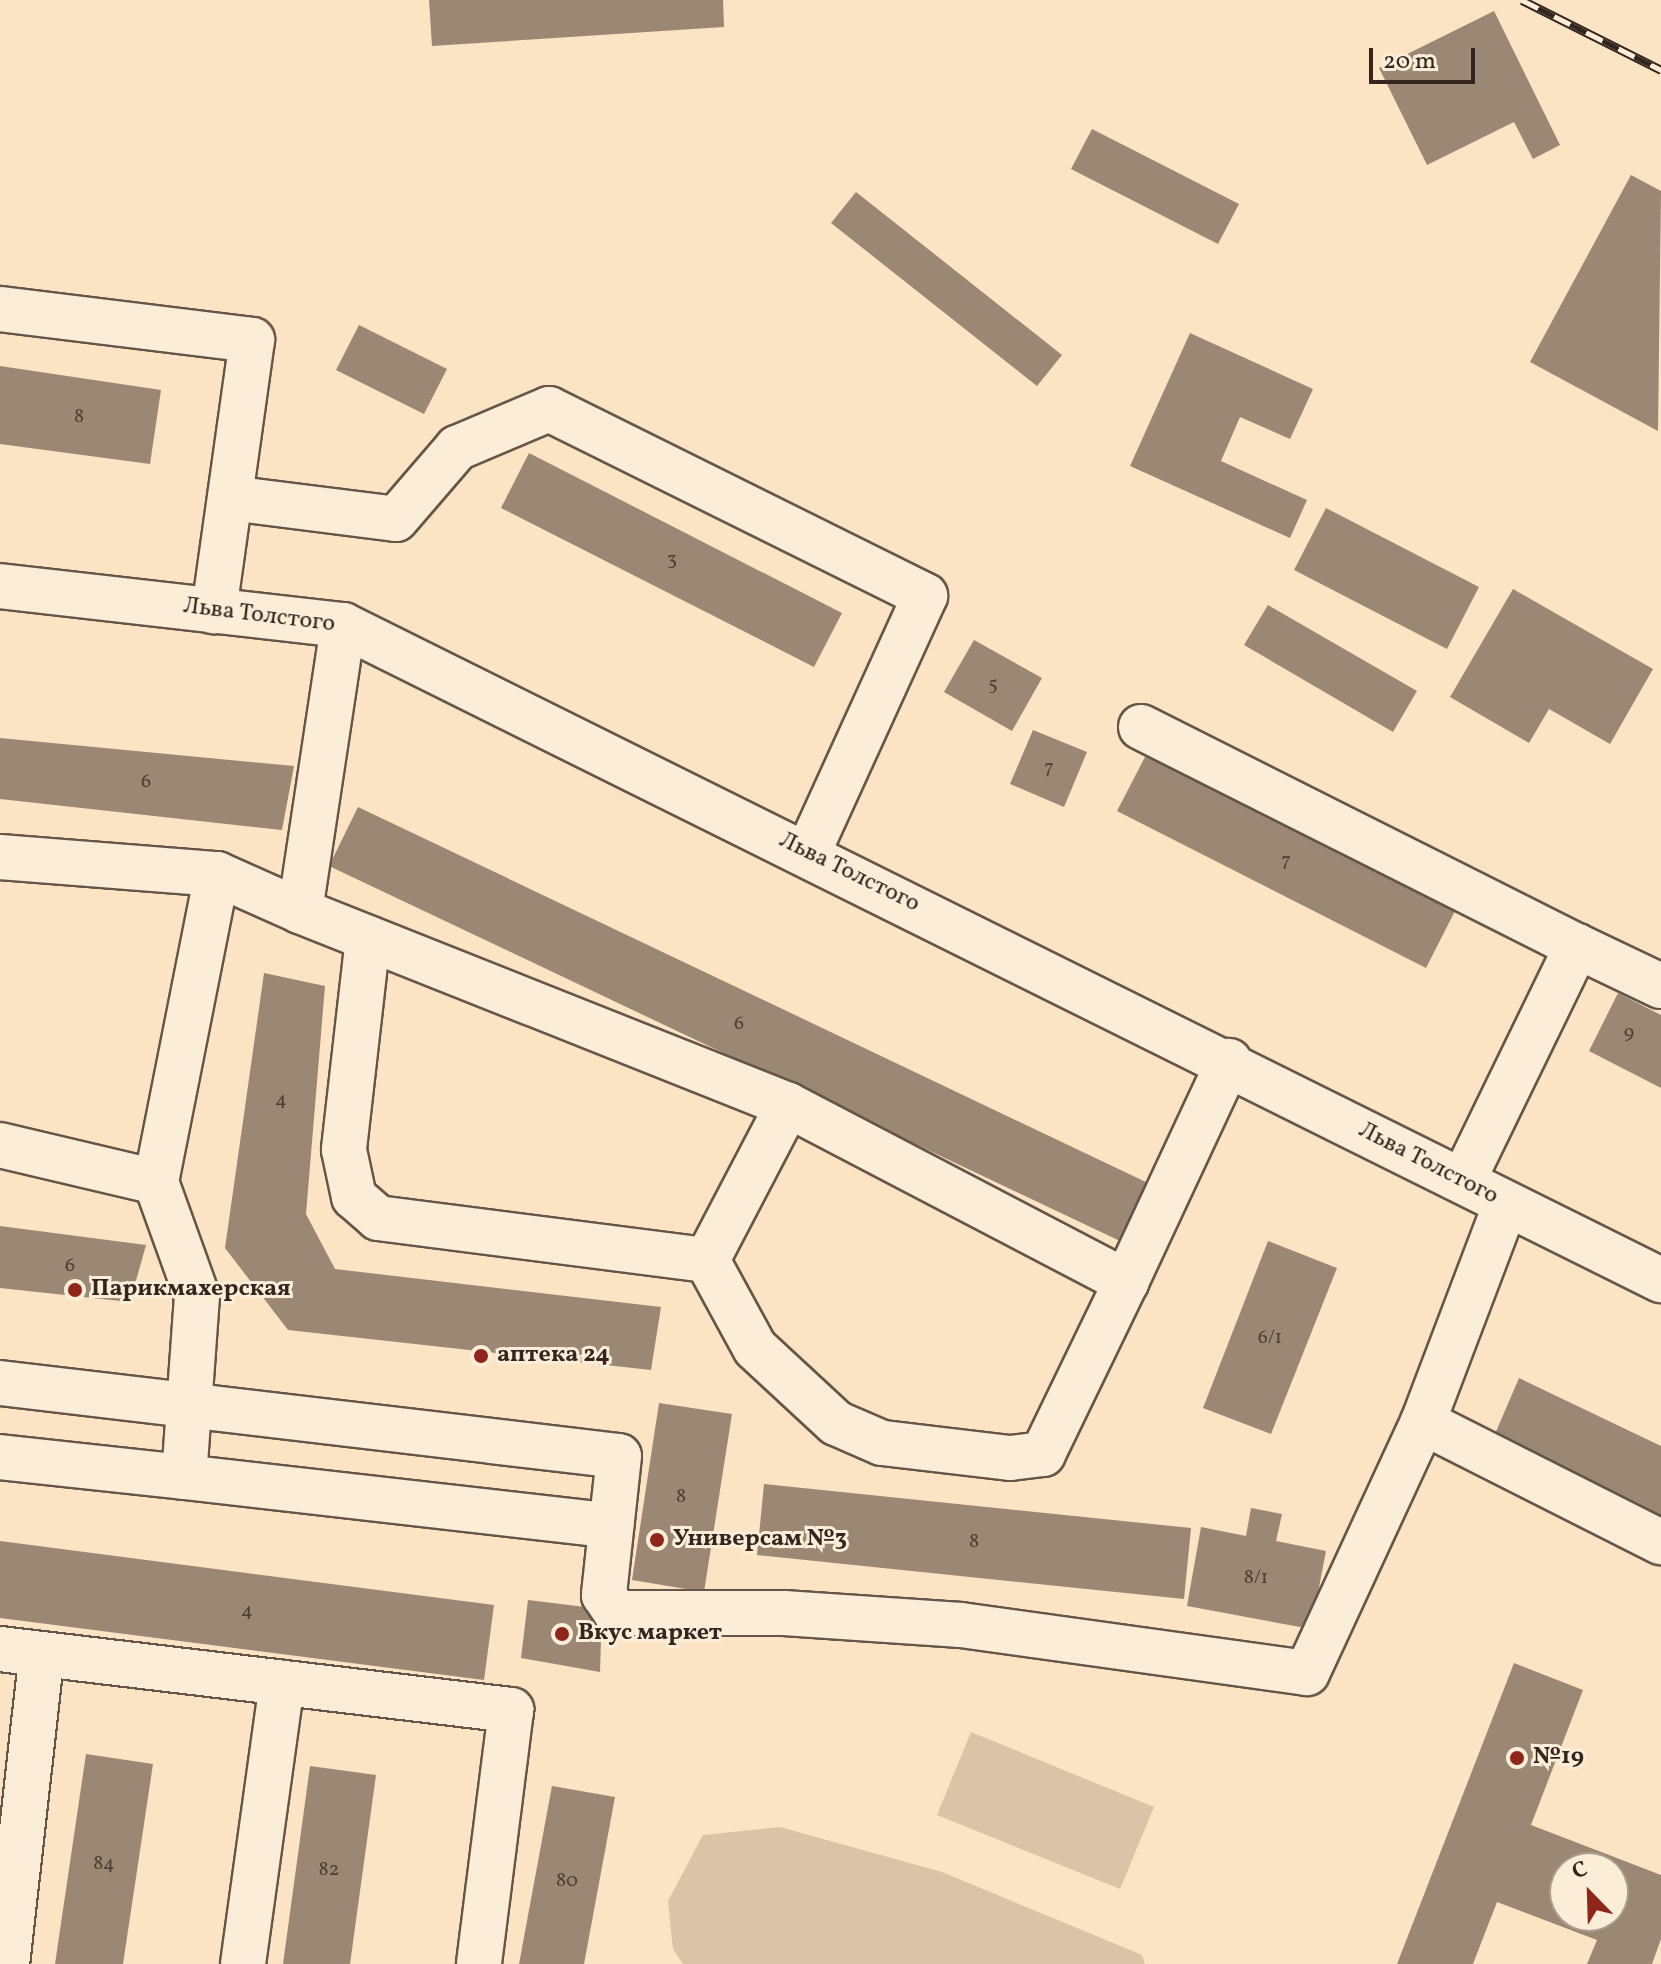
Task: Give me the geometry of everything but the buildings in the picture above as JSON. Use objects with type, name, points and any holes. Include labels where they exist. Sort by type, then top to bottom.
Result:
[{"type":"street","points":[[0,309],[252,340],[214,611]]},
{"type":"street","points":[[230,498],[396,519],[457,448],[549,409],[925,596],[808,853]]},
{"type":"street","name":"Льва Толстого","points":[[0,586],[343,625],[1229,1061],[1661,1280]]},
{"type":"street","points":[[300,911],[343,625]]},
{"type":"street","points":[[1141,727],[1661,986]]},
{"type":"street","points":[[0,857],[217,874],[300,911],[788,1105],[1126,1282]]},
{"type":"street","points":[[184,1477],[197,1296],[156,1182],[217,874]]},
{"type":"street","points":[[368,938],[344,1150],[354,1197],[378,1218],[707,1260]]},
{"type":"street","points":[[1463,1181],[1577,946]]},
{"type":"street","points":[[707,1260],[755,1348],[836,1423],[882,1443],[1010,1458],[1043,1454],[1229,1061]]},
{"type":"street","points":[[707,1260],[788,1105]]},
{"type":"street","points":[[0,1145],[156,1182]]},
{"type":"street","points":[[0,1383],[619,1456],[604,1595],[616,1613],[784,1613],[961,1625],[1307,1673],[1423,1422],[1506,1204]]},
{"type":"street","points":[[1423,1422],[1661,1542]]},
{"type":"street","points":[[0,1457],[611,1526]]},
{"type":"street","points":[[7,1964],[21,1651],[511,1710],[479,1964]]},
{"type":"street","points":[[243,1964],[282,1683]]},
{"type":"shaded area","points":[[971,1732],[1154,1807],[1120,1889],[937,1815]]},
{"type":"shaded area","points":[[780,1827],[942,1872],[1142,1955],[1145,1964],[683,1964],[673,1949],[668,1901],[703,1835]]},
{"type":"railway","points":[[1522,0],[1661,70]]},
{"type":"place","name":"Парикмахерская","points":[[75,1290]]},
{"type":"place","name":"аптека 24","points":[[481,1356]]},
{"type":"place","name":"Универсам №3","points":[[657,1540]]},
{"type":"place","name":"Вкус маркет","points":[[562,1634]]},
{"type":"place","name":"№19","points":[[1517,1758]]}]
